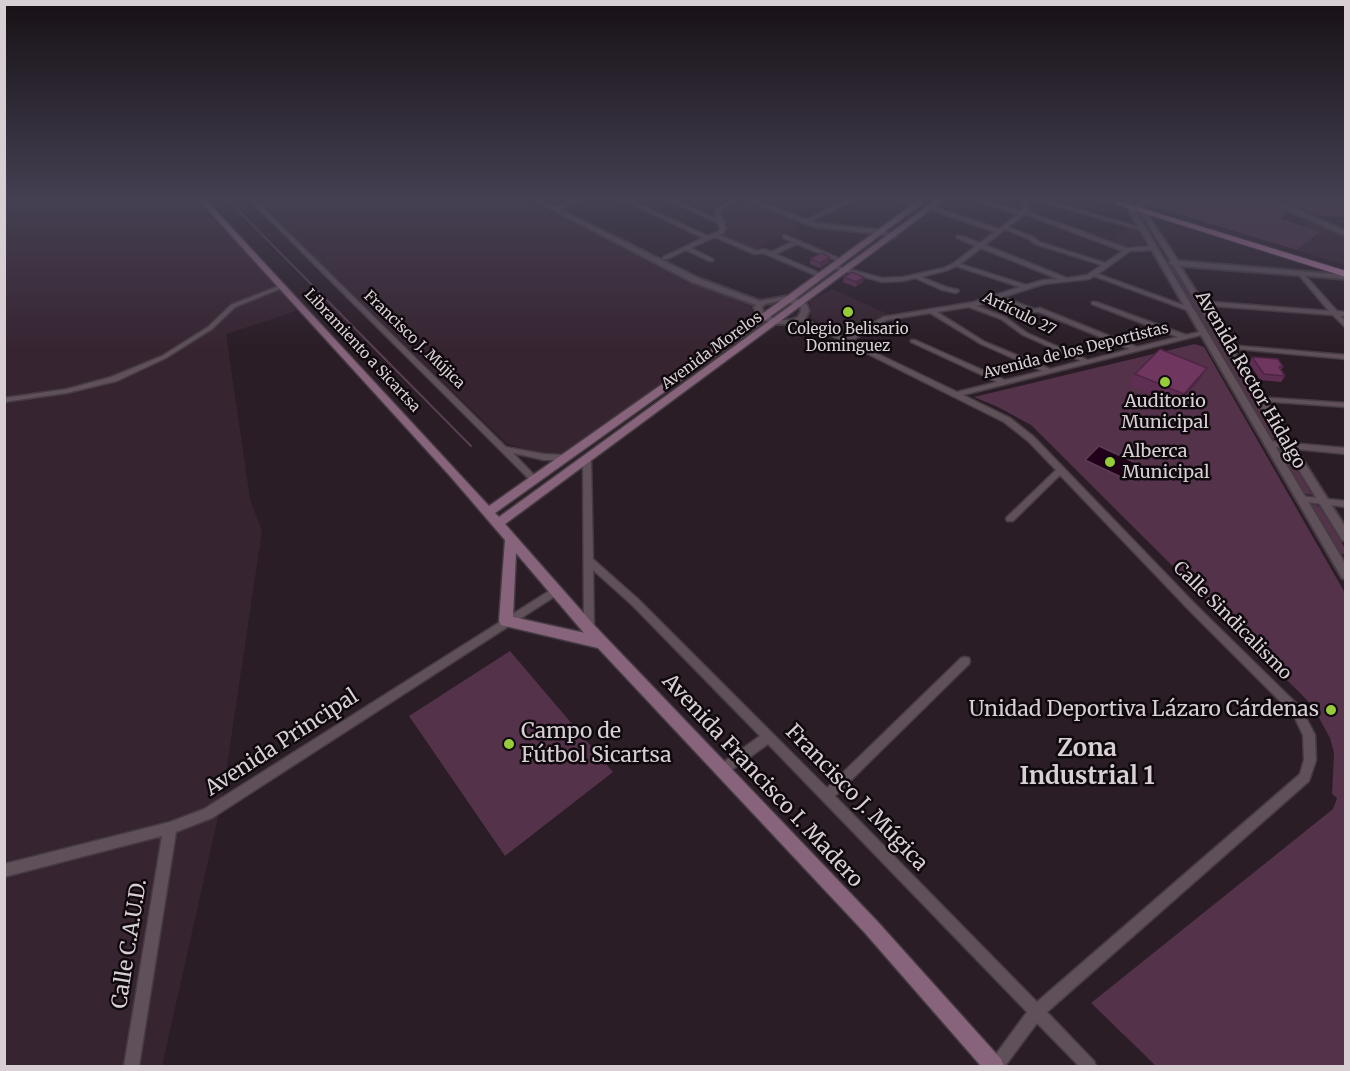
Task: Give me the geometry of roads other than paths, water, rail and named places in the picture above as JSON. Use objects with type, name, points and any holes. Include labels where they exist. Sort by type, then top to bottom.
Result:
[{"type":"main road","name":"Libramiento a Sicartsa","points":[[247,250],[494,518]]},
{"type":"main road","name":"Avenida Morelos","points":[[494,518],[535,480],[857,250]]},
{"type":"main road","name":"Avenida Morelos","points":[[494,518],[587,460],[874,250]]},
{"type":"main road","points":[[1269,250],[1344,273]]},
{"type":"main road","points":[[1272,250],[1344,273]]},
{"type":"main road","points":[[1294,258],[1303,263],[1304,267],[1299,271]]},
{"type":"main road","points":[[639,405],[653,413]]},
{"type":"main road","name":"Avenida Francisco I. Madero","points":[[494,518],[589,629],[871,927],[995,1066]]},
{"type":"main road","points":[[511,537],[506,621],[603,643]]},
{"type":"street","name":"Francisco J. Mújica","points":[[303,250],[535,480]]},
{"type":"street","points":[[638,250],[682,274],[764,302],[789,299],[800,304],[805,311],[801,319],[776,322],[763,317],[758,310],[764,302]]},
{"type":"street","points":[[646,250],[690,270],[703,280]]},
{"type":"street","points":[[665,258],[682,250]]},
{"type":"street","points":[[690,250],[711,260]]},
{"type":"street","points":[[747,250],[756,254],[764,251],[822,276]]},
{"type":"street","points":[[772,254],[780,250]]},
{"type":"street","points":[[816,250],[842,261]]},
{"type":"street","points":[[833,267],[882,280],[917,277],[956,264],[975,250]]},
{"type":"street","points":[[990,250],[1066,279]]},
{"type":"street","points":[[1058,250],[1106,265]]},
{"type":"street","points":[[845,341],[885,318],[970,305],[1000,298],[1043,282],[1094,274],[1127,250]]},
{"type":"street","name":"Avenida Rector Hidalgo","points":[[1154,250],[1301,499],[1341,561],[1346,575]]},
{"type":"street","name":"Avenida Rector Hidalgo","points":[[1166,250],[1346,537]]},
{"type":"street","points":[[1161,260],[1344,273]]},
{"type":"street","points":[[956,264],[1028,288]]},
{"type":"street","points":[[682,274],[690,270]]},
{"type":"street","points":[[1299,271],[1346,326]]},
{"type":"street","points":[[1094,274],[1189,309]]},
{"type":"street","points":[[917,277],[956,291]]},
{"type":"street","points":[[4,400],[67,392],[114,380],[164,357],[210,328],[232,306],[281,287]]},
{"type":"street","points":[[1000,298],[1035,311],[1038,309],[1138,350]]},
{"type":"street","points":[[1094,303],[1187,338]]},
{"type":"street","points":[[1200,303],[1346,314]]},
{"type":"street","name":"Artículo 27","points":[[970,305],[1003,318],[1025,334],[1088,362]]},
{"type":"street","points":[[931,311],[982,343],[1049,372]]},
{"type":"street","name":"Calle Sindicalismo","points":[[801,319],[1007,420],[1031,439],[1193,608],[1297,711],[1309,735],[1310,760],[1305,777],[1036,1012],[995,1066]]},
{"type":"street","name":"Avenida de los Deportistas","points":[[954,395],[1203,333]]},
{"type":"street","points":[[913,341],[1004,382]]},
{"type":"street","points":[[1228,347],[1346,357]]},
{"type":"street","points":[[1260,399],[1346,405]]},
{"type":"street","points":[[1268,444],[1346,451]]},
{"type":"street","points":[[505,449],[544,457],[565,458]]},
{"type":"street","points":[[587,460],[589,629]]},
{"type":"street","points":[[1010,519],[1060,470]]},
{"type":"street","points":[[1301,499],[1346,504]]},
{"type":"street","name":"Francisco J. Múgica","points":[[590,562],[635,602],[828,796],[1089,1066]]},
{"type":"street","name":"Avenida Principal","points":[[4,871],[170,828],[208,814],[556,590]]},
{"type":"street","points":[[828,796],[965,661]]},
{"type":"street","points":[[722,770],[768,737]]},
{"type":"street","name":"Calle C.A.U.D.","points":[[131,1066],[170,828]]},
{"type":"waterway","points":[[277,250],[471,446]]},
{"type":"place","name":"Colegio Belisario Dominguez","points":[[848,312]]},
{"type":"place","name":"Auditorio Municipal","points":[[1165,382]]},
{"type":"place","name":"Alberca Municipal","points":[[1110,462]]},
{"type":"place","name":"Unidad Deportiva Lázaro Cárdenas","points":[[1331,710]]},
{"type":"place","name":"Campo de Fútbol Sicartsa","points":[[509,744]]},
{"type":"district","name":"Zona Industrial 1","points":[[1087,763]]}]
